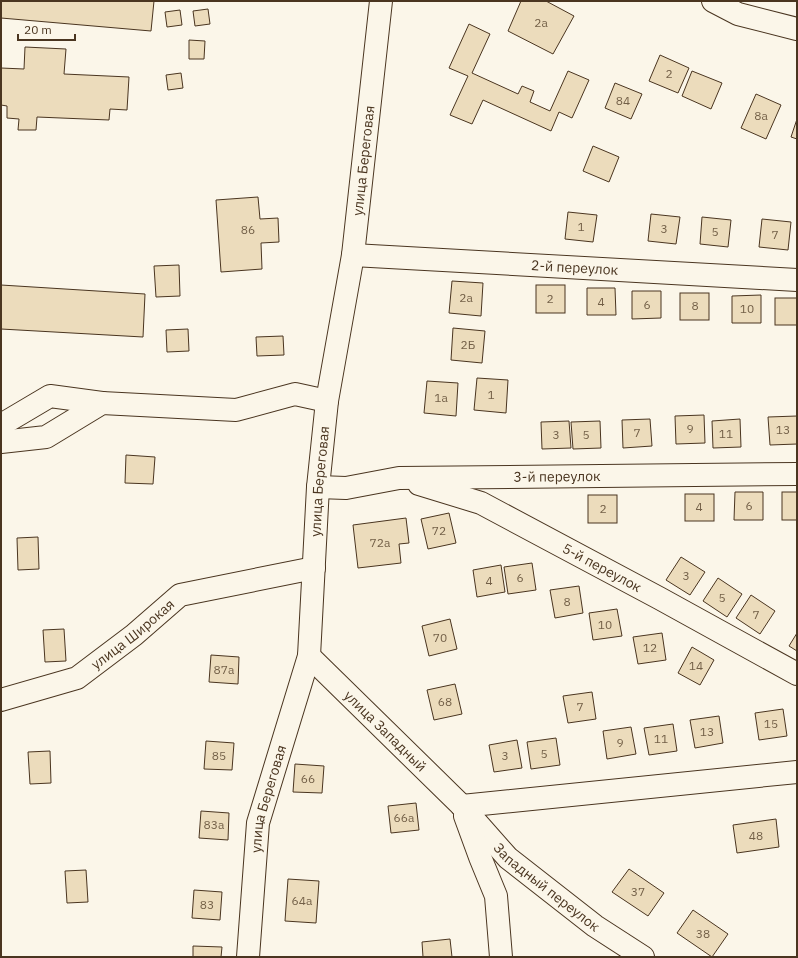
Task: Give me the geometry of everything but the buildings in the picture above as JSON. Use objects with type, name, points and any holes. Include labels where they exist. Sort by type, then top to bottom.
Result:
[{"type":"street","name":"улица Береговая","points":[[248,957],[258,823],[309,656],[318,487],[327,401],[353,255],[381,1]]},
{"type":"street","points":[[714,1],[738,14],[797,29]]},
{"type":"street","name":"2-й переулок","points":[[353,255],[797,280]]},
{"type":"street","points":[[1,425],[50,396],[102,403],[236,410],[295,394],[327,401]]},
{"type":"street","points":[[1,442],[46,437],[102,403]]},
{"type":"street","name":"3-й переулок","points":[[318,487],[346,488],[399,478],[797,474]]},
{"type":"street","name":"5-й переулок","points":[[399,478],[481,503],[797,674]]},
{"type":"street","name":"улица Широкая","points":[[3,698],[77,678],[134,634],[180,595],[314,568]]},
{"type":"street","name":"улица Западный","points":[[309,656],[462,806]]},
{"type":"street","points":[[501,957],[496,896],[462,806],[797,772]]},
{"type":"street","name":"Западный переулок","points":[[462,806],[508,858],[595,926],[643,957]]}]
